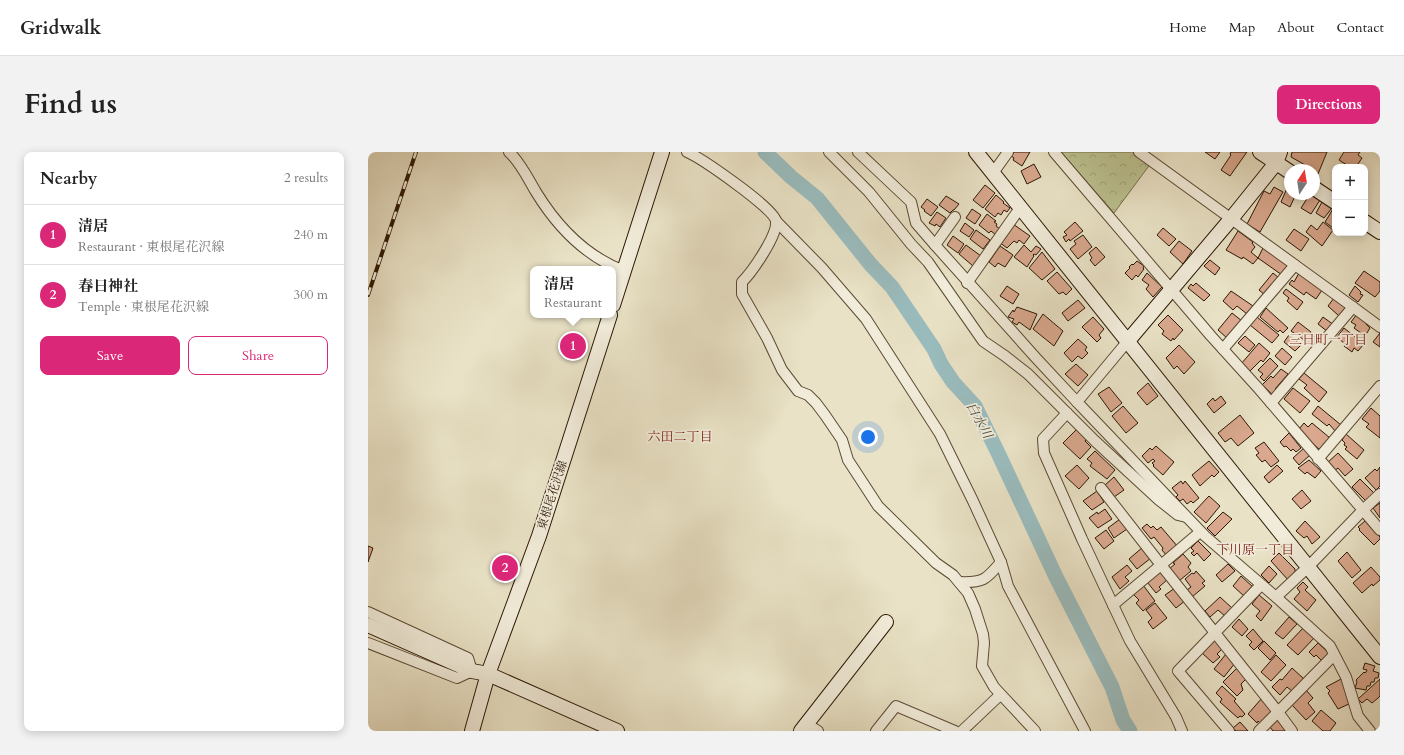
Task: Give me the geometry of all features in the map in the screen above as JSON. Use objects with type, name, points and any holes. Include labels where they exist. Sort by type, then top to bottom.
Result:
[{"type":"street","points":[[509,152],[526,173],[536,192],[550,212],[577,243],[594,256],[613,266]]},
{"type":"street","points":[[616,295],[662,152]]},
{"type":"street","points":[[686,152],[747,192],[773,214],[776,221],[822,268],[866,319],[940,434],[973,500],[1001,562],[1008,586],[1085,731]]},
{"type":"street","points":[[829,152],[869,192],[928,262],[983,341],[1028,374],[1094,441],[1159,500],[1178,515],[1186,517]]},
{"type":"street","points":[[858,152],[911,202],[916,223],[967,283],[1200,532],[1276,597],[1330,646],[1346,677],[1358,716],[1370,731]]},
{"type":"street","points":[[976,152],[1380,657]]},
{"type":"street","points":[[993,173],[1008,152]]},
{"type":"street","points":[[1054,152],[1380,530]]},
{"type":"street","points":[[1139,152],[1380,327]]},
{"type":"street","points":[[1077,402],[1173,290],[1231,219],[1278,157],[1260,152]]},
{"type":"street","points":[[1320,192],[1332,200]]},
{"type":"street","points":[[967,283],[1020,208]]},
{"type":"street","points":[[935,245],[955,217]]},
{"type":"street","points":[[776,221],[775,231],[766,248],[750,274],[742,282],[742,294],[749,308],[767,338],[782,370],[798,391],[808,396],[816,403],[825,415],[842,440],[851,465],[878,506],[936,563],[953,575],[968,593],[983,634],[984,643],[982,666],[1000,695],[1035,731]]},
{"type":"street","points":[[1368,224],[1380,232]]},
{"type":"street","points":[[1223,349],[1296,265]]},
{"type":"street","points":[[616,267],[624,270]]},
{"type":"street","points":[[1271,403],[1353,307]]},
{"type":"street","name":"東根尾花沢線","points":[[472,731],[488,674],[539,536],[609,318]]},
{"type":"street","points":[[1318,459],[1380,386]]},
{"type":"street","points":[[1067,413],[1043,439],[1044,453],[1082,539],[1130,641],[1176,717],[1182,731]]},
{"type":"street","points":[[1101,488],[1292,731]]},
{"type":"street","points":[[1276,597],[1308,567],[1362,510],[1380,494]]},
{"type":"street","points":[[1113,605],[1200,532]]},
{"type":"street","points":[[959,582],[972,583],[985,580],[992,574],[1001,562]]},
{"type":"street","points":[[1229,731],[1178,671],[1262,585]]},
{"type":"street","points":[[368,612],[468,658],[472,671]]},
{"type":"street","points":[[809,729],[886,622]]},
{"type":"street","points":[[368,625],[472,671],[488,674],[617,731]]},
{"type":"street","points":[[368,643],[457,678],[472,671]]},
{"type":"street","points":[[1259,731],[1334,655]]},
{"type":"street","points":[[962,731],[1000,695]]},
{"type":"street","points":[[876,731],[896,706],[955,731]]},
{"type":"green space","points":[[1061,152],[1135,152],[1151,163],[1114,213]]},
{"type":"building","points":[[1014,152],[1030,152],[1022,166],[1013,160],[1014,158],[1011,156]]},
{"type":"building","points":[[1205,152],[1220,152],[1215,159]]},
{"type":"building","points":[[1231,152],[1247,152],[1230,176],[1221,170],[1231,155]]},
{"type":"building","points":[[1292,152],[1327,152],[1320,169],[1320,164],[1303,164],[1291,157]]},
{"type":"building","points":[[1344,152],[1360,152],[1358,155],[1362,158],[1358,164],[1345,164],[1339,160]]},
{"type":"building","points":[[1034,164],[1041,177],[1027,184],[1021,171]]},
{"type":"building","points":[[985,185],[995,193],[983,208],[973,200]]},
{"type":"building","points":[[1274,187],[1283,192],[1260,232],[1247,224],[1264,191],[1270,194]]},
{"type":"building","points":[[996,195],[1010,208],[1007,212],[1004,210],[1001,215],[998,213],[995,217],[985,209]]},
{"type":"building","points":[[1284,195],[1284,200],[1293,200],[1290,207],[1281,202]]},
{"type":"building","points":[[946,196],[959,204],[950,213],[939,205]]},
{"type":"building","points":[[927,199],[938,207],[931,216],[921,207]]},
{"type":"building","points":[[1306,200],[1320,200],[1311,214],[1301,208]]},
{"type":"building","points":[[1322,202],[1332,208],[1324,218],[1316,213]]},
{"type":"building","points":[[972,209],[981,215],[975,224],[966,218]]},
{"type":"building","points":[[1332,211],[1332,227],[1325,222]]},
{"type":"building","points":[[937,212],[946,218],[940,227],[936,224],[935,226],[929,223]]},
{"type":"building","points":[[987,214],[996,221],[994,222],[997,224],[996,226],[1000,229],[996,235],[991,231],[989,233],[979,225]]},
{"type":"building","points":[[1075,222],[1083,231],[1070,241],[1069,239],[1066,242],[1063,237],[1067,235],[1064,232]]},
{"type":"building","points":[[1323,222],[1332,229],[1322,246],[1306,232],[1311,225],[1317,230]]},
{"type":"building","points":[[965,223],[974,230],[969,237],[960,231]]},
{"type":"building","points":[[1013,224],[1030,236],[1024,244],[1019,240],[1017,243],[1014,241],[1007,248],[999,242]]},
{"type":"building","points":[[1163,228],[1176,239],[1169,246],[1157,235]]},
{"type":"building","points":[[1294,229],[1309,239],[1301,251],[1286,240]]},
{"type":"building","points":[[976,230],[990,240],[983,249],[970,239]]},
{"type":"building","points":[[1238,231],[1253,242],[1252,243],[1255,247],[1251,252],[1258,258],[1253,264],[1243,257],[1242,259],[1226,250]]},
{"type":"building","points":[[1083,235],[1092,247],[1078,259],[1070,249],[1076,244],[1074,241]]},
{"type":"building","points":[[953,236],[964,244],[958,253],[947,245]]},
{"type":"building","points":[[1179,241],[1192,251],[1183,264],[1170,252]]},
{"type":"building","points":[[966,245],[981,256],[973,266],[959,254]]},
{"type":"building","points":[[1024,245],[1031,252],[1036,246],[1041,249],[1036,255],[1033,255],[1034,256],[1027,267],[1014,257]]},
{"type":"building","points":[[1000,246],[1013,255],[1005,267],[998,263],[995,267],[989,262]]},
{"type":"building","points":[[1096,247],[1105,257],[1095,266],[1090,260],[1092,258],[1089,253]]},
{"type":"building","points":[[1263,248],[1288,266],[1282,275],[1258,258]]},
{"type":"building","points":[[1042,252],[1055,269],[1042,280],[1029,268]]},
{"type":"building","points":[[1210,260],[1220,268],[1215,275],[1204,266]]},
{"type":"building","points":[[1137,261],[1144,266],[1144,269],[1138,277],[1136,275],[1132,280],[1125,273],[1132,264],[1133,265]]},
{"type":"building","points":[[1364,271],[1380,282],[1380,291],[1375,297],[1355,283]]},
{"type":"building","points":[[1057,272],[1072,289],[1066,295],[1063,292],[1059,294],[1047,281]]},
{"type":"building","points":[[1147,273],[1162,287],[1153,297],[1146,289],[1149,285],[1142,280]]},
{"type":"building","points":[[1273,273],[1279,278],[1265,295],[1259,290]]},
{"type":"building","points":[[1299,273],[1322,290],[1316,299],[1306,292],[1304,295],[1289,284],[1292,280],[1294,282]]},
{"type":"building","points":[[1196,283],[1210,295],[1204,301],[1188,288],[1191,284],[1193,286]]},
{"type":"building","points":[[1007,286],[1019,294],[1013,304],[1000,296]]},
{"type":"building","points":[[1355,286],[1361,292],[1360,294],[1363,295],[1358,302],[1349,295]]},
{"type":"building","points":[[1286,289],[1303,302],[1297,310],[1287,301],[1289,298],[1283,293]]},
{"type":"building","points":[[1231,291],[1253,306],[1247,314],[1237,306],[1233,310],[1223,301]]},
{"type":"building","points":[[1334,298],[1346,307],[1339,316],[1328,306]]},
{"type":"building","points":[[1078,300],[1085,308],[1068,321],[1062,313]]},
{"type":"building","points":[[1017,307],[1037,314],[1030,330],[1019,322],[1017,325],[1012,322],[1014,319],[1008,317]]},
{"type":"building","points":[[1266,308],[1288,328],[1283,333],[1280,330],[1278,332],[1260,317]]},
{"type":"building","points":[[1232,313],[1242,321],[1228,339],[1218,330]]},
{"type":"building","points":[[1043,314],[1063,331],[1054,346],[1033,329]]},
{"type":"building","points":[[1357,314],[1367,321],[1366,324],[1370,328],[1365,336],[1354,328],[1356,325],[1351,322]]},
{"type":"building","points":[[1168,315],[1183,330],[1174,340],[1173,338],[1171,341],[1162,334],[1164,331],[1158,325]]},
{"type":"building","points":[[1093,317],[1104,329],[1099,335],[1101,338],[1097,342],[1082,327]]},
{"type":"building","points":[[1257,317],[1279,335],[1272,343],[1250,325]]},
{"type":"building","points":[[1323,317],[1334,325],[1328,332],[1318,324]]},
{"type":"building","points":[[1298,322],[1320,341],[1314,349],[1291,331]]},
{"type":"building","points":[[1344,328],[1364,344],[1358,351],[1354,348],[1352,352],[1344,346],[1345,344],[1337,337]]},
{"type":"building","points":[[1380,333],[1380,347],[1373,342]]},
{"type":"building","points":[[1289,335],[1301,345],[1295,351],[1284,342]]},
{"type":"building","points":[[1245,336],[1255,345],[1249,352],[1238,343]]},
{"type":"building","points":[[1078,339],[1087,347],[1085,350],[1088,353],[1082,359],[1078,356],[1072,362],[1064,353]]},
{"type":"building","points":[[1259,343],[1270,353],[1263,362],[1261,360],[1249,372],[1241,364]]},
{"type":"building","points":[[1179,345],[1195,362],[1184,374],[1177,366],[1174,369],[1166,358]]},
{"type":"building","points":[[1282,348],[1292,357],[1285,365],[1275,356]]},
{"type":"building","points":[[1270,358],[1278,366],[1264,381],[1260,377],[1263,374],[1258,370]]},
{"type":"building","points":[[1076,364],[1088,375],[1078,386],[1065,374]]},
{"type":"building","points":[[1281,369],[1288,374],[1275,389],[1277,391],[1273,395],[1262,385],[1271,376],[1273,378]]},
{"type":"building","points":[[1304,373],[1327,392],[1319,402],[1304,388],[1307,385],[1299,379]]},
{"type":"building","points":[[1148,383],[1158,396],[1147,405],[1137,393]]},
{"type":"building","points":[[1109,387],[1122,403],[1111,412],[1098,394]]},
{"type":"building","points":[[1293,388],[1310,401],[1300,413],[1284,399]]},
{"type":"building","points":[[1221,396],[1226,403],[1214,413],[1207,404],[1213,398],[1215,401]]},
{"type":"building","points":[[1123,406],[1138,423],[1126,433],[1112,416]]},
{"type":"building","points":[[1318,406],[1341,425],[1336,432],[1329,424],[1327,426],[1312,414]]},
{"type":"building","points":[[1371,408],[1380,416],[1380,438],[1366,427],[1369,424],[1362,419]]},
{"type":"building","points":[[1240,415],[1254,433],[1238,446],[1231,438],[1225,442],[1218,433]]},
{"type":"building","points":[[1304,423],[1308,427],[1312,423],[1330,438],[1320,450],[1304,436],[1305,434],[1299,429]]},
{"type":"building","points":[[1078,428],[1088,437],[1085,441],[1091,447],[1080,459],[1063,443]]},
{"type":"building","points":[[1289,433],[1301,448],[1296,452],[1293,449],[1291,451],[1286,446],[1284,447],[1280,442]]},
{"type":"building","points":[[1346,434],[1364,450],[1357,459],[1345,449],[1347,447],[1344,445],[1345,443],[1342,440]]},
{"type":"building","points":[[1264,442],[1279,461],[1271,467],[1265,460],[1262,462],[1256,455],[1259,453],[1255,448]]},
{"type":"building","points":[[1156,446],[1174,462],[1163,475],[1153,466],[1154,465],[1152,463],[1155,461],[1153,459],[1148,463],[1142,456],[1150,448],[1152,450]]},
{"type":"building","points":[[1304,448],[1310,455],[1299,465],[1293,458]]},
{"type":"building","points":[[1095,451],[1115,470],[1107,479],[1090,466],[1092,463],[1087,459]]},
{"type":"building","points":[[1338,453],[1353,469],[1345,476],[1338,468],[1334,471],[1327,463]]},
{"type":"building","points":[[1309,460],[1321,471],[1315,478],[1307,472],[1305,474],[1298,468]]},
{"type":"building","points":[[1209,461],[1219,472],[1214,477],[1212,475],[1200,486],[1192,475]]},
{"type":"building","points":[[1077,465],[1089,478],[1079,489],[1065,476]]},
{"type":"building","points":[[1277,465],[1283,471],[1269,483],[1264,477]]},
{"type":"building","points":[[1380,467],[1380,486],[1376,490],[1365,478],[1375,469],[1377,471]]},
{"type":"building","points":[[1114,477],[1124,490],[1114,497],[1105,485]]},
{"type":"building","points":[[1360,479],[1374,493],[1367,502],[1352,487]]},
{"type":"building","points":[[1181,481],[1183,484],[1185,481],[1199,498],[1193,503],[1191,501],[1187,504],[1183,499],[1180,501],[1176,497],[1178,495],[1172,488]]},
{"type":"building","points":[[1302,490],[1311,501],[1301,509],[1292,499]]},
{"type":"building","points":[[1097,491],[1104,502],[1092,510],[1083,501]]},
{"type":"building","points":[[1209,496],[1220,506],[1206,523],[1194,512]]},
{"type":"building","points":[[1380,503],[1380,518],[1373,508]]},
{"type":"building","points":[[1105,509],[1112,519],[1098,528],[1089,518],[1097,512],[1098,514]]},
{"type":"building","points":[[1223,512],[1232,519],[1215,536],[1207,528]]},
{"type":"building","points":[[1120,519],[1127,529],[1114,538],[1108,528]]},
{"type":"building","points":[[1305,521],[1320,537],[1312,544],[1307,536],[1304,538],[1296,531]]},
{"type":"building","points":[[1365,521],[1380,537],[1374,545],[1359,530],[1360,529],[1358,527]]},
{"type":"building","points":[[1147,524],[1151,528],[1153,526],[1157,530],[1161,527],[1178,547],[1167,556],[1162,550],[1163,548],[1154,537],[1151,539],[1142,528]]},
{"type":"building","points":[[1106,530],[1114,541],[1104,549],[1095,538]]},
{"type":"building","points":[[1198,541],[1211,554],[1204,561],[1197,553],[1194,556],[1191,553],[1194,551],[1191,548]]},
{"type":"building","points":[[368,546],[373,548],[368,562]]},
{"type":"building","points":[[1143,547],[1151,558],[1137,569],[1129,559]]},
{"type":"building","points":[[1347,552],[1361,570],[1352,578],[1338,561]]},
{"type":"building","points":[[1279,553],[1295,569],[1295,575],[1289,581],[1271,561]]},
{"type":"building","points":[[1183,554],[1191,563],[1188,567],[1191,571],[1179,581],[1169,569]]},
{"type":"building","points":[[1228,564],[1235,571],[1222,582],[1216,575]]},
{"type":"building","points":[[1127,565],[1132,571],[1125,577],[1129,581],[1120,589],[1112,577]]},
{"type":"building","points":[[1269,566],[1277,574],[1269,583],[1261,575]]},
{"type":"building","points":[[1371,567],[1380,577],[1380,580],[1373,586],[1372,584],[1362,593],[1353,583]]},
{"type":"building","points":[[1161,570],[1168,579],[1159,587],[1161,589],[1156,593],[1147,582]]},
{"type":"building","points":[[1196,571],[1205,581],[1202,583],[1205,586],[1192,597],[1187,590],[1191,587],[1185,579],[1192,573],[1194,574]]},
{"type":"building","points":[[1241,576],[1254,588],[1245,597],[1233,586]]},
{"type":"building","points":[[1303,582],[1308,587],[1305,590],[1316,600],[1307,611],[1294,599],[1300,592],[1297,588]]},
{"type":"building","points":[[1143,585],[1155,601],[1143,611],[1136,603],[1139,600],[1132,593]]},
{"type":"building","points":[[1175,588],[1186,600],[1176,608],[1165,595]]},
{"type":"building","points":[[1259,595],[1272,606],[1261,621],[1256,616],[1260,611],[1252,604]]},
{"type":"building","points":[[1220,597],[1232,608],[1225,616],[1218,610],[1210,617],[1205,611]]},
{"type":"building","points":[[1155,603],[1167,618],[1153,629],[1148,622],[1152,618],[1146,610]]},
{"type":"building","points":[[1289,617],[1297,624],[1283,639],[1275,633]]},
{"type":"building","points":[[1239,619],[1248,629],[1242,636],[1232,627]]},
{"type":"building","points":[[1304,627],[1315,637],[1298,655],[1287,645]]},
{"type":"building","points":[[1253,629],[1263,641],[1254,650],[1249,645],[1252,642],[1246,636]]},
{"type":"building","points":[[1216,638],[1224,647],[1217,654],[1220,657],[1213,663],[1202,653]]},
{"type":"building","points":[[1264,641],[1276,653],[1270,660],[1258,648]]},
{"type":"building","points":[[1318,643],[1330,654],[1323,662],[1316,655],[1314,657],[1309,652]]},
{"type":"building","points":[[1226,654],[1235,663],[1224,677],[1214,669]]},
{"type":"building","points":[[1276,655],[1286,665],[1271,681],[1261,672]]},
{"type":"building","points":[[1365,663],[1375,666],[1373,671],[1379,673],[1378,678],[1375,678],[1374,682],[1371,682],[1370,686],[1367,686],[1366,690],[1355,688],[1357,682],[1356,680],[1367,670],[1363,669]]},
{"type":"building","points":[[1237,668],[1247,678],[1241,684],[1243,690],[1237,696],[1223,682]]},
{"type":"building","points":[[1292,668],[1304,679],[1293,692],[1287,687],[1280,695],[1272,687],[1280,679],[1282,680]]},
{"type":"building","points":[[1341,679],[1351,703],[1338,709],[1328,693],[1330,691],[1326,687]]},
{"type":"building","points":[[1380,679],[1380,696],[1372,703],[1367,699],[1362,703],[1358,699]]},
{"type":"building","points":[[1222,686],[1236,699],[1234,701],[1245,714],[1242,717],[1240,716],[1238,718],[1220,702],[1222,699],[1216,693]]},
{"type":"building","points":[[1306,690],[1313,698],[1308,703],[1315,712],[1306,720],[1292,705]]},
{"type":"building","points":[[1262,698],[1273,711],[1261,724],[1258,721],[1257,723],[1248,714]]},
{"type":"building","points":[[1321,710],[1336,723],[1330,731],[1323,731],[1312,721]]},
{"type":"building","points":[[1276,719],[1286,728],[1284,731],[1273,731],[1270,727]]},
{"type":"building","points":[[1240,722],[1248,731],[1236,731],[1233,728]]},
{"type":"waterway","name":"白水川","points":[[765,152],[791,177],[817,198],[871,265],[892,287],[934,349],[941,364],[953,382],[975,406],[1056,577],[1112,687],[1123,720],[1130,731]]},
{"type":"railway","points":[[368,295],[416,152]]},
{"type":"place","name":"清居","points":[[573,346]]},
{"type":"place","name":"春日神社","points":[[505,568]]},
{"type":"district","name":"三日町一丁目","points":[[1328,339]]},
{"type":"district","name":"六田二丁目","points":[[680,436]]},
{"type":"district","name":"下川原一丁目","points":[[1255,549]]}]
